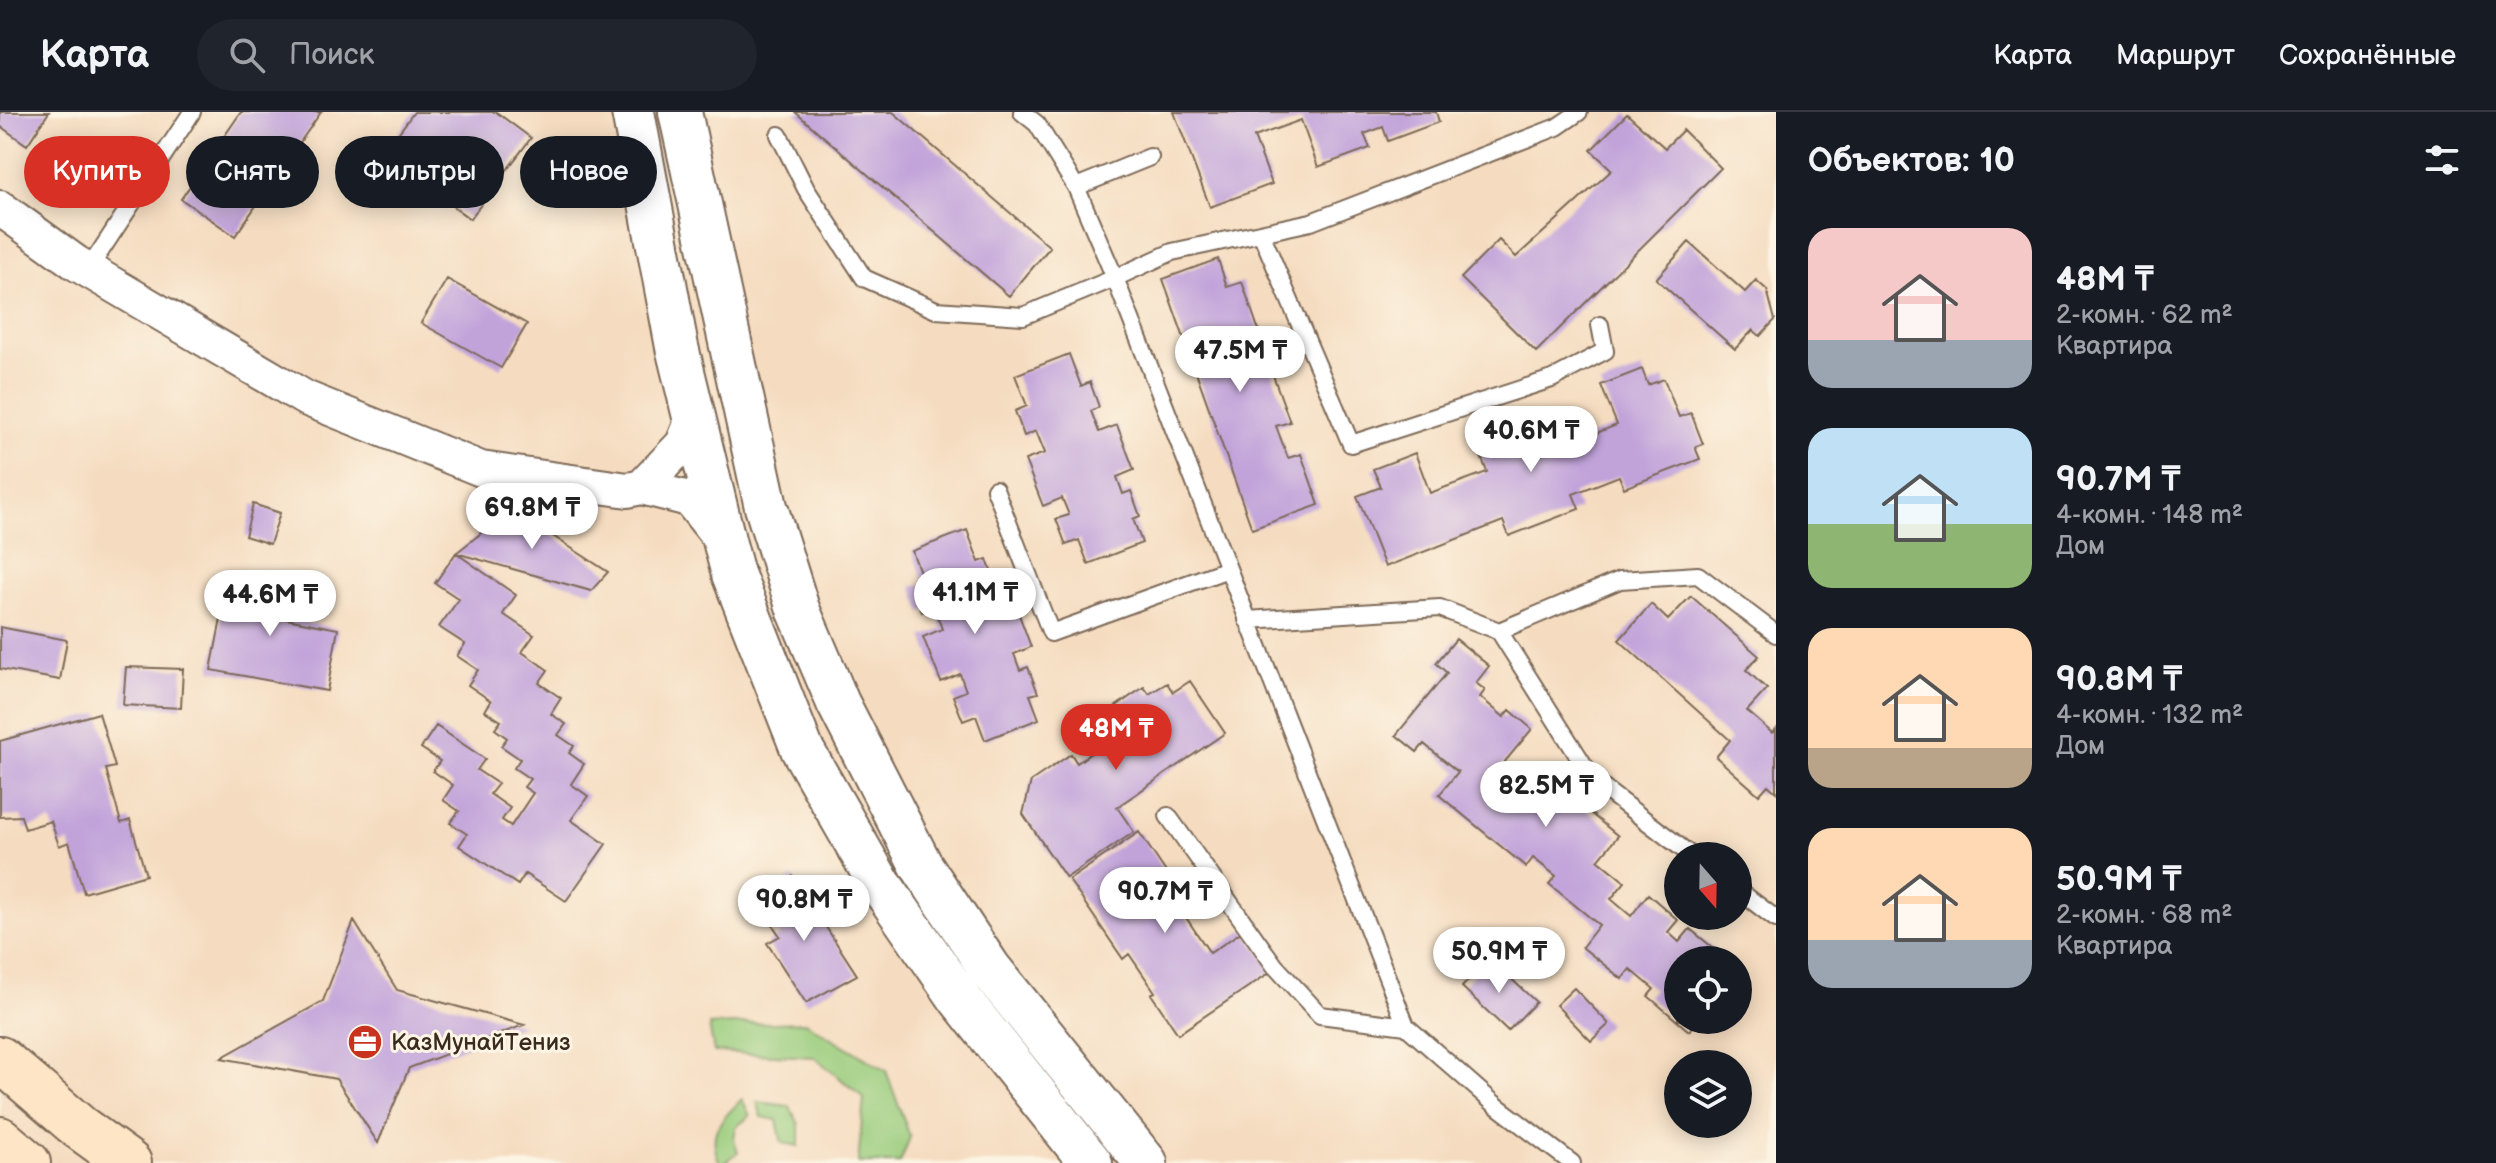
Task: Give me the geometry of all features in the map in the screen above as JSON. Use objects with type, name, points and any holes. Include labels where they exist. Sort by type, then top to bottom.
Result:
[{"type":"main road","points":[[0,1059],[79,1127],[129,1163]]},
{"type":"main road","points":[[0,1139],[28,1163]]},
{"type":"street","points":[[633,112],[677,347],[725,544],[733,574],[802,749],[876,878],[960,999],[1091,1163]]},
{"type":"street","points":[[680,112],[766,507],[798,609],[838,703],[921,865],[990,969],[1146,1163]]},
{"type":"street","points":[[0,208],[88,270],[305,398],[481,469],[628,490],[642,487],[689,499],[725,544]]},
{"type":"street","points":[[642,487],[683,444],[694,417]]},
{"type":"lane","points":[[88,270],[192,112]]},
{"type":"lane","points":[[1022,112],[1037,124],[1076,187],[1115,278],[1406,1026],[1497,1106],[1572,1163]]},
{"type":"lane","points":[[779,135],[806,189],[864,278],[936,310],[1023,316],[1172,252],[1311,222],[1557,127],[1579,112]]},
{"type":"lane","points":[[1076,187],[1150,157]]},
{"type":"lane","points":[[1261,233],[1351,444],[1552,379],[1605,351],[1600,325]]},
{"type":"lane","points":[[995,489],[1051,633],[1228,569]]},
{"type":"lane","points":[[1499,631],[1620,580],[1698,575],[1776,634]]},
{"type":"lane","points":[[1247,620],[1440,608],[1499,631],[1594,781],[1674,842]]},
{"type":"lane","points":[[1168,816],[1275,966],[1320,1015],[1406,1026]]},
{"type":"lane","points":[[1752,901],[1776,919]]},
{"type":"green space","points":[[805,1022],[886,1071],[910,1137],[900,1163],[858,1163],[864,1098],[814,1057],[714,1052],[709,1025]]},
{"type":"green space","points":[[742,1099],[750,1116],[736,1127],[734,1139],[738,1152],[725,1163],[720,1163],[715,1135],[722,1121]]},
{"type":"green space","points":[[757,1102],[789,1106],[799,1124],[799,1146],[782,1143],[777,1120],[762,1117]]},
{"type":"building","points":[[0,112],[49,112],[33,136],[24,136],[24,143],[0,126]]},
{"type":"building","points":[[241,112],[321,112],[304,136],[224,136]]},
{"type":"building","points":[[414,112],[496,112],[528,136],[520,136],[520,153],[504,174],[504,136],[396,136]]},
{"type":"building","points":[[795,112],[893,112],[1050,247],[1009,296]]},
{"type":"building","points":[[1174,112],[1436,112],[1439,122],[1388,141],[1383,127],[1364,134],[1370,148],[1318,167],[1301,120],[1254,137],[1272,184],[1210,207]]},
{"type":"building","points":[[1627,114],[1665,148],[1683,130],[1721,168],[1536,352],[1461,278],[1499,240],[1516,257],[1612,170],[1591,150]]},
{"type":"building","points":[[194,208],[254,208],[235,236]]},
{"type":"building","points":[[455,208],[478,208],[470,219]]},
{"type":"building","points":[[1689,242],[1745,292],[1756,280],[1767,290],[1775,320],[1760,336],[1753,330],[1735,349],[1656,279]]},
{"type":"building","points":[[1218,259],[1227,287],[1242,282],[1261,337],[1247,342],[1257,371],[1270,367],[1290,422],[1276,426],[1288,458],[1301,454],[1319,505],[1252,529],[1163,279]]},
{"type":"building","points":[[447,279],[527,324],[501,368],[421,323]]},
{"type":"building","points":[[1069,354],[1081,386],[1090,382],[1099,407],[1091,411],[1099,432],[1117,425],[1134,470],[1117,477],[1123,494],[1131,491],[1140,516],[1133,519],[1142,543],[1088,564],[1079,540],[1066,545],[1056,519],[1069,515],[1062,498],[1043,506],[1025,460],[1045,453],[1036,431],[1024,436],[1015,411],[1027,406],[1015,375]]},
{"type":"building","points":[[1642,369],[1648,385],[1664,379],[1679,417],[1691,413],[1703,444],[1695,447],[1700,459],[1624,488],[1619,476],[1573,494],[1579,509],[1509,536],[1503,521],[1385,567],[1357,496],[1381,487],[1373,469],[1415,453],[1430,493],[1487,472],[1475,441],[1528,420],[1541,455],[1617,425],[1601,385]]},
{"type":"building","points":[[502,503],[608,572],[591,591],[456,553],[480,534]]},
{"type":"building","points":[[253,504],[280,513],[270,544],[245,536]]},
{"type":"building","points":[[967,530],[979,562],[987,559],[996,584],[988,587],[997,608],[1014,601],[1031,647],[1014,654],[1020,670],[1028,667],[1038,693],[1030,695],[1039,719],[985,740],[976,716],[963,721],[953,696],[966,691],[960,674],[941,682],[923,637],[942,629],[934,607],[922,612],[912,587],[924,583],[912,551]]},
{"type":"building","points":[[456,553],[516,595],[503,614],[534,635],[522,652],[548,670],[539,683],[561,698],[551,714],[566,724],[558,735],[574,746],[569,753],[584,764],[571,784],[588,796],[571,820],[606,844],[566,901],[525,874],[518,885],[459,846],[467,834],[450,823],[459,811],[443,800],[453,785],[433,771],[440,761],[421,748],[436,726],[485,759],[477,770],[498,784],[490,794],[510,808],[502,820],[511,826],[533,793],[524,787],[530,779],[514,768],[520,759],[501,746],[507,738],[495,729],[501,721],[485,711],[491,701],[468,685],[478,670],[457,656],[465,644],[439,627],[459,599],[435,583]]},
{"type":"building","points":[[230,572],[274,574],[271,616],[338,629],[327,691],[211,670]]},
{"type":"building","points":[[1691,596],[1759,656],[1746,670],[1767,689],[1747,711],[1772,733],[1776,729],[1776,792],[1768,785],[1759,795],[1716,757],[1730,740],[1619,640],[1651,604],[1668,620]]},
{"type":"building","points":[[0,627],[67,640],[60,680],[0,669]]},
{"type":"building","points":[[1456,639],[1489,666],[1476,683],[1485,690],[1480,697],[1504,717],[1510,710],[1532,729],[1483,788],[1501,803],[1513,789],[1534,807],[1554,783],[1618,836],[1598,860],[1625,882],[1611,899],[1631,916],[1648,894],[1664,908],[1664,930],[1670,930],[1668,932],[1679,942],[1691,930],[1711,946],[1664,946],[1664,1010],[1648,996],[1654,989],[1630,969],[1622,979],[1582,947],[1599,925],[1549,884],[1556,876],[1533,858],[1526,867],[1439,795],[1458,772],[1424,744],[1417,752],[1396,735],[1447,673],[1436,663]]},
{"type":"building","points":[[126,667],[183,669],[181,708],[123,705]]},
{"type":"building","points":[[1190,681],[1225,733],[1117,807],[1134,832],[1066,878],[1023,814],[1031,781],[1071,754],[1077,763],[1099,747],[1088,732],[1102,723],[1099,718],[1144,687],[1149,694],[1167,683],[1173,692]]},
{"type":"building","points":[[99,713],[115,767],[106,769],[121,823],[130,820],[146,875],[84,893],[69,842],[59,846],[51,821],[25,829],[21,816],[0,817],[0,741]]},
{"type":"building","points":[[1139,832],[1192,911],[1185,916],[1210,953],[1244,930],[1272,971],[1178,1034],[1129,954],[1123,959],[1069,880]]},
{"type":"building","points":[[793,876],[857,975],[806,1003],[767,943],[780,936],[758,904]]},
{"type":"building","name":"КазМунайТениз","points":[[354,921],[397,990],[524,1025],[409,1068],[378,1143],[336,1079],[221,1058],[323,1001]]},
{"type":"building","points":[[1489,958],[1536,1002],[1508,1031],[1462,987]]},
{"type":"building","points":[[1574,988],[1609,1024],[1591,1041],[1556,1005]]},
{"type":"place","name":"КазМунайТениз","points":[[365,1042]]}]
